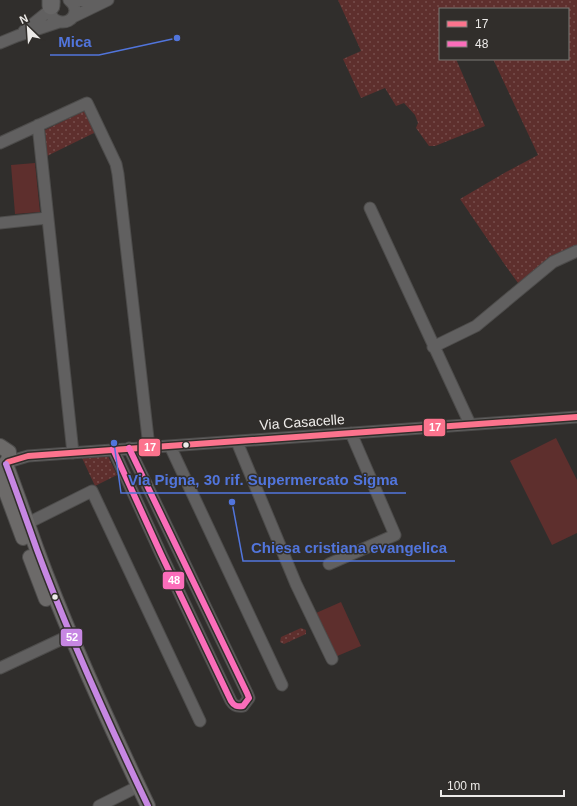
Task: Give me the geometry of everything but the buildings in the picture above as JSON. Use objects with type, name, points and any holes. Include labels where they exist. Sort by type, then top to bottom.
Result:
[{"type":"main road","points":[[3,467],[28,523],[37,550],[135,788],[138,806]]},
{"type":"main road","points":[[3,467],[37,577],[62,639],[135,788],[148,806]]},
{"type":"street","points":[[73,17],[75,9],[70,1],[94,0]]},
{"type":"street","points":[[0,43],[59,22],[67,22],[73,17],[108,0]]},
{"type":"street","points":[[52,4],[53,17],[59,22]]},
{"type":"street","points":[[17,36],[52,4]]},
{"type":"street","points":[[0,143],[88,103],[116,164],[118,174],[149,447]]},
{"type":"street","points":[[38,125],[73,453]]},
{"type":"street","points":[[370,208],[433,347],[470,424]]},
{"type":"street","points":[[0,223],[47,218]]},
{"type":"street","points":[[433,347],[476,326],[552,262],[577,251]]},
{"type":"street","name":"Via Casacelle","points":[[3,467],[28,456],[577,417]]},
{"type":"street","points":[[329,564],[395,535],[351,433]]},
{"type":"street","points":[[237,442],[296,584],[332,659]]},
{"type":"street","points":[[170,446],[282,685]]},
{"type":"street","points":[[113,449],[231,701],[234,705],[243,706],[248,698],[247,693],[129,448]]},
{"type":"street","points":[[28,523],[92,491],[200,721]]},
{"type":"street","points":[[0,668],[62,639]]},
{"type":"street","points":[[99,806],[135,788]]},
{"type":"shaded area","points":[[338,0],[577,0],[577,249],[521,284],[518,283],[460,199],[538,155],[493,60],[569,60],[569,8],[439,8],[439,60],[456,60],[485,126],[435,146],[429,146],[416,128],[418,123],[415,115],[404,103],[396,106],[385,88],[361,98],[343,59],[361,51]]},
{"type":"shaded area","points":[[86,110],[96,132],[47,156],[45,130]]},
{"type":"shaded area","points":[[35,163],[40,212],[15,214],[11,165]]},
{"type":"shaded area","points":[[556,438],[577,480],[577,533],[552,545],[510,461]]},
{"type":"shaded area","points":[[108,456],[117,475],[95,486],[82,458]]},
{"type":"shaded area","points":[[341,602],[361,646],[335,657],[316,613]]},
{"type":"shaded area","points":[[301,628],[306,630],[306,634],[284,644],[280,642],[281,637]]},
{"type":"transit line","name":"17","points":[[8,462],[28,456],[577,417]]},
{"type":"transit line","name":"48","points":[[113,449],[231,701],[236,706],[243,706],[249,698],[247,693],[129,448]]},
{"type":"transit line","name":"52","points":[[6,464],[62,615],[148,806]]},
{"type":"place","name":"Mica","points":[[177,38]]},
{"type":"place","name":"Via Pigna, 30 rif. Supermercato Sigma","points":[[114,443]]},
{"type":"place","name":"Chiesa cristiana evangelica","points":[[232,502]]}]
